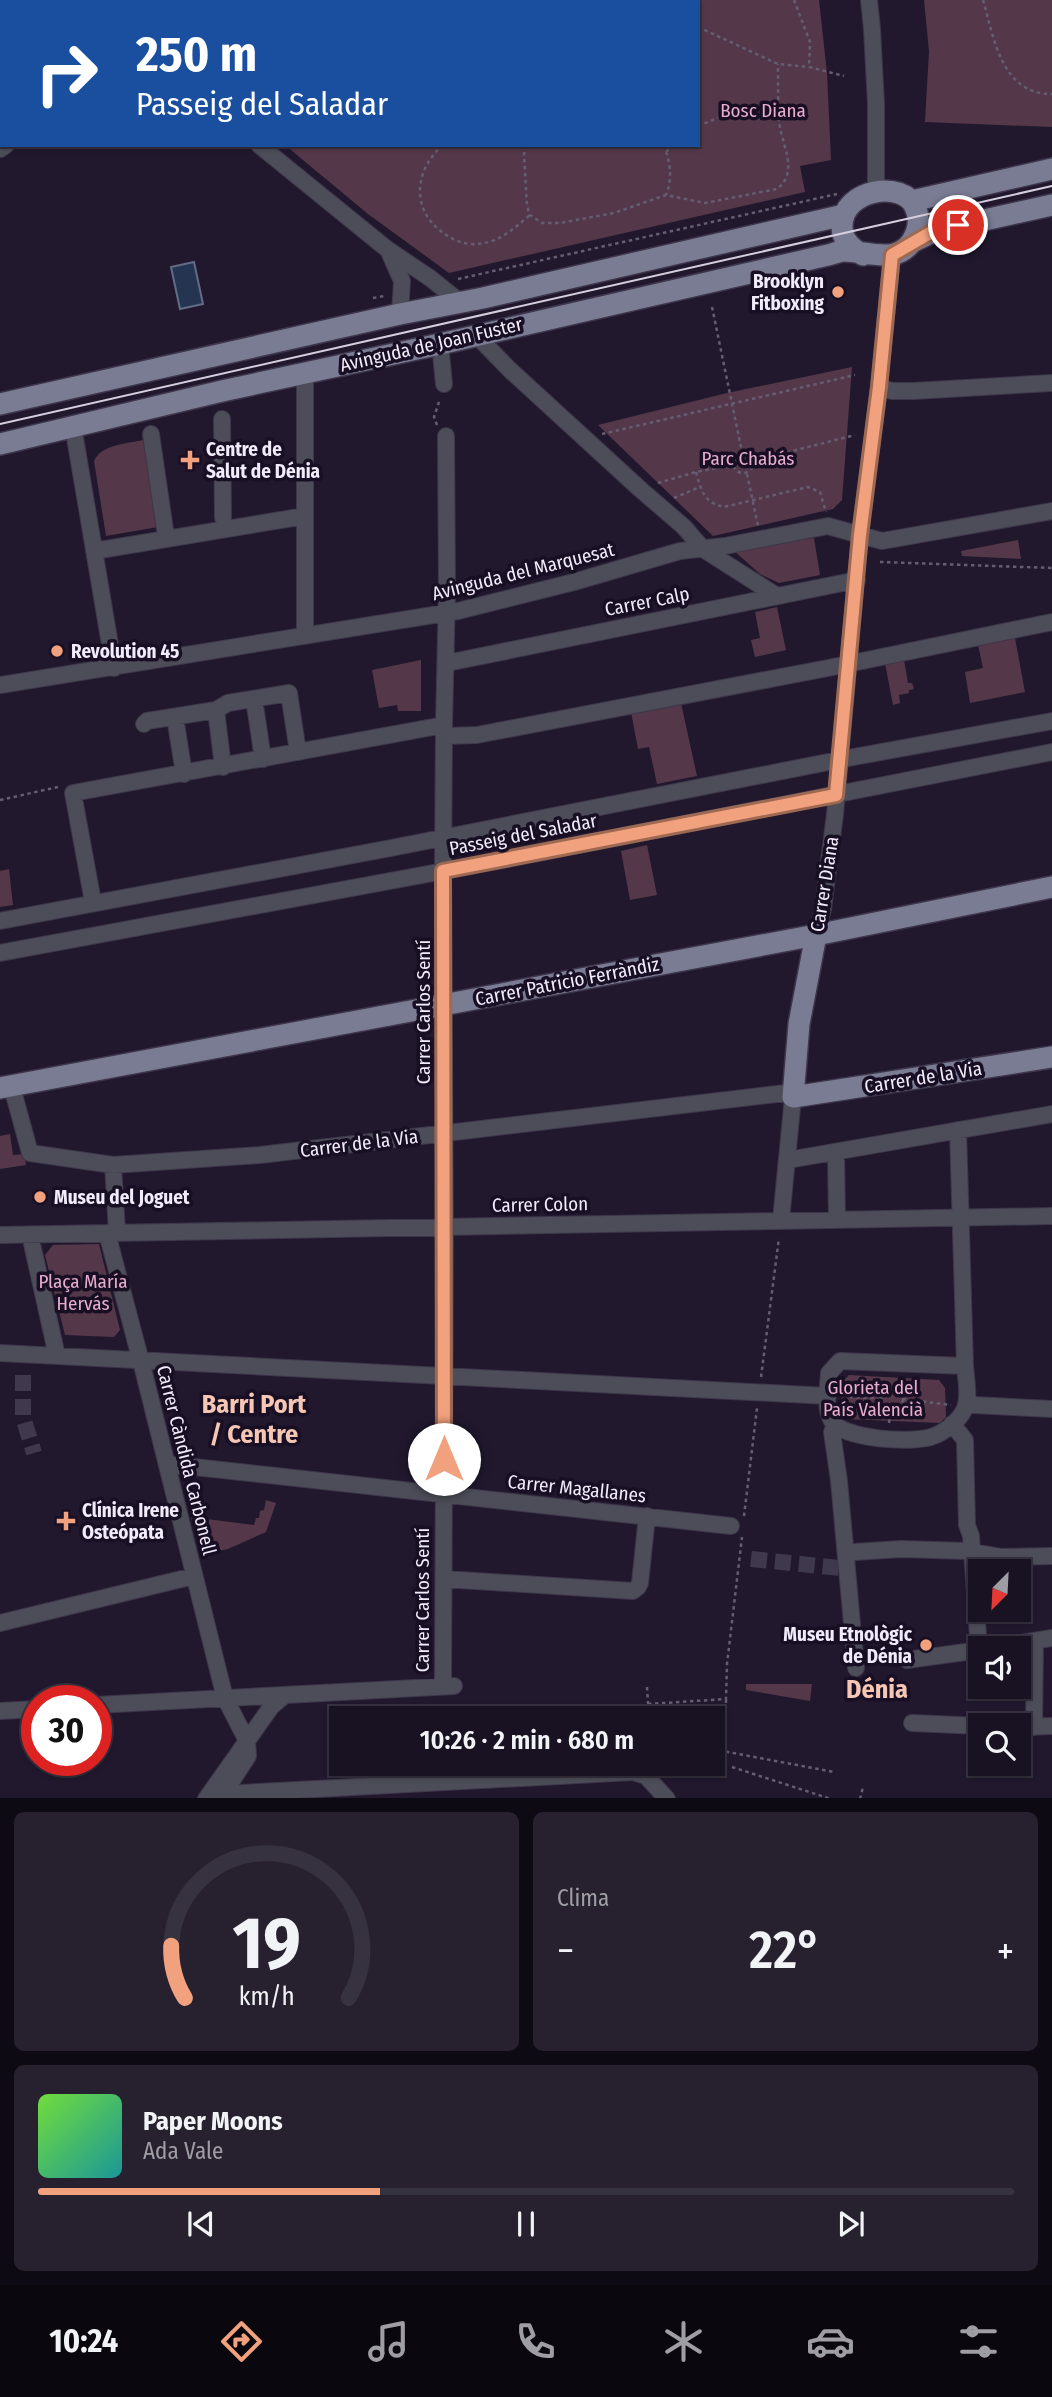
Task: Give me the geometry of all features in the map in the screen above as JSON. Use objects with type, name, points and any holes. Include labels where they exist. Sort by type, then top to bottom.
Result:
[{"type":"main road","points":[[912,201],[1052,169]]},
{"type":"main road","points":[[912,242],[918,217],[912,201],[900,193],[876,192],[861,196],[852,201],[844,215],[842,229],[847,243],[863,255],[892,255],[935,230],[1052,205]]},
{"type":"main road","name":"Avinguda de Joan Fuster","points":[[0,404],[844,215]]},
{"type":"main road","name":"Avinguda de Joan Fuster","points":[[0,444],[305,372],[440,344],[844,251],[863,255]]},
{"type":"main road","name":"Carrer Patricio Ferràndiz","points":[[6,1090],[444,1004],[816,935],[1052,887]]},
{"type":"main road","name":"Carrer Diana","points":[[794,1094],[800,1016],[816,935]]},
{"type":"main road","name":"Carrer de la Via","points":[[794,1094],[1052,1057]]},
{"type":"street","points":[[869,0],[876,104],[876,192]]},
{"type":"street","points":[[261,147],[387,249],[460,302]]},
{"type":"street","points":[[387,249],[402,281],[400,314]]},
{"type":"street","name":"Carrer Diana","points":[[816,935],[823,909],[836,795],[860,535],[892,255]]},
{"type":"street","points":[[476,335],[530,388],[684,527],[703,549],[777,596]]},
{"type":"street","points":[[440,344],[444,384]]},
{"type":"street","points":[[305,372],[305,636]]},
{"type":"street","points":[[879,387],[892,391],[913,391],[1052,383]]},
{"type":"street","points":[[222,419],[223,518]]},
{"type":"street","points":[[73,426],[114,668]]},
{"type":"street","points":[[151,434],[165,530]]},
{"type":"street","name":"Carrer Carlos Sentí","points":[[285,1695],[449,1686],[443,1494],[446,436]]},
{"type":"street","name":"Avinguda del Marquesat","points":[[0,685],[447,612],[574,582],[680,551],[828,526],[882,541],[1052,511]]},
{"type":"street","points":[[94,551],[305,516]]},
{"type":"street","name":"Carrer Calp","points":[[446,663],[857,580]]},
{"type":"street","points":[[93,902],[69,790],[444,731],[477,735],[1052,622]]},
{"type":"street","points":[[144,724],[216,710],[228,703],[289,694],[298,752]]},
{"type":"street","points":[[254,699],[263,759]]},
{"type":"street","points":[[216,710],[223,767]]},
{"type":"street","points":[[175,717],[184,774]]},
{"type":"street","name":"Passeig del Saladar","points":[[0,921],[1052,721]]},
{"type":"street","name":"Passeig del Saladar","points":[[0,953],[443,871],[1052,752]]},
{"type":"street","name":"Carrer de la Via","points":[[6,1090],[30,1153],[113,1165],[260,1155],[794,1094]]},
{"type":"street","name":"Carrer Diana","points":[[781,1220],[794,1094]]},
{"type":"street","points":[[788,1160],[1052,1114]]},
{"type":"street","points":[[958,1130],[961,1217],[965,1366],[966,1405],[951,1424],[937,1435],[915,1439],[887,1439],[849,1433],[835,1425],[829,1413],[830,1370],[839,1361],[965,1366]]},
{"type":"street","points":[[836,1152],[837,1220]]},
{"type":"street","name":"Carrer Càndida Carbonell","points":[[113,1165],[102,1230],[140,1360],[225,1698],[247,1741]]},
{"type":"street","name":"Carrer Colon","points":[[0,1235],[102,1230],[1052,1216]]},
{"type":"street","points":[[30,1235],[58,1356]]},
{"type":"street","points":[[0,1353],[759,1394],[828,1392]]},
{"type":"street","points":[[966,1405],[1052,1409]]},
{"type":"street","points":[[951,1424],[965,1440],[967,1525],[971,1534],[979,1636]]},
{"type":"street","points":[[835,1425],[832,1432],[856,1668]]},
{"type":"street","name":"Carrer Magallanes","points":[[167,1464],[737,1528]]},
{"type":"street","points":[[444,1579],[629,1592],[636,1590],[640,1583],[647,1517]]},
{"type":"street","points":[[854,1552],[901,1549],[1001,1557],[1052,1556]]},
{"type":"street","points":[[0,1623],[194,1576]]},
{"type":"street","points":[[1031,1642],[1052,1638]]},
{"type":"street","points":[[1027,1713],[1035,1641]]},
{"type":"street","points":[[907,1660],[968,1652]]},
{"type":"street","points":[[112,1704],[285,1695]]},
{"type":"street","points":[[206,1798],[271,1707],[285,1695]]},
{"type":"street","points":[[0,1711],[21,1710]]},
{"type":"street","points":[[912,1723],[968,1725]]},
{"type":"street","points":[[1031,1727],[1052,1727]]},
{"type":"street","points":[[222,1796],[248,1756],[247,1741]]},
{"type":"street","points":[[222,1796],[633,1772],[646,1776],[667,1798]]},
{"type":"path","points":[[794,0],[810,42],[809,67]]},
{"type":"path","points":[[984,0],[998,54],[1006,69],[1017,82],[1031,90],[1052,94]]},
{"type":"path","points":[[700,28],[778,64],[809,67],[844,76]]},
{"type":"path","points":[[525,147],[524,164],[530,215],[542,223],[560,223],[614,214],[666,195],[697,202],[716,202],[777,189],[786,178],[789,167],[779,124],[778,64]]},
{"type":"path","points":[[700,125],[738,110],[779,106]]},
{"type":"path","points":[[441,147],[426,165],[419,188],[423,208],[434,227],[452,239],[471,244],[484,243],[507,233],[530,215]]},
{"type":"path","points":[[665,147],[671,173],[666,195]]},
{"type":"path","points":[[667,152],[672,147]]},
{"type":"path","points":[[457,279],[847,192]]},
{"type":"path","points":[[712,307],[743,452]]},
{"type":"path","points":[[601,434],[855,374]]},
{"type":"path","points":[[444,384],[434,417],[446,436]]},
{"type":"path","points":[[753,461],[855,435]]},
{"type":"path","points":[[743,452],[750,454],[753,461],[752,468],[747,472],[740,472],[733,465],[735,456],[743,452]]},
{"type":"path","points":[[655,484],[733,465]]},
{"type":"path","points":[[696,472],[706,498],[724,507],[808,487],[816,490],[824,500],[828,526]]},
{"type":"path","points":[[747,472],[759,529]]},
{"type":"path","points":[[671,499],[700,487]]},
{"type":"path","points":[[880,562],[1052,568]]},
{"type":"path","points":[[0,800],[39,790],[69,790]]},
{"type":"path","points":[[744,1515],[781,1220]]},
{"type":"path","points":[[889,1388],[901,1393],[902,1399],[900,1406],[891,1409],[883,1405],[881,1398],[883,1392],[889,1388]]},
{"type":"path","points":[[828,1392],[850,1397],[881,1398]]},
{"type":"path","points":[[902,1399],[966,1405]]},
{"type":"path","points":[[890,1422],[891,1409]]},
{"type":"path","points":[[725,1733],[737,1528]]},
{"type":"path","points":[[648,1687],[648,1704],[726,1699]]},
{"type":"path","points":[[725,1751],[834,1772]]},
{"type":"path","points":[[732,1767],[831,1798]]},
{"type":"path","points":[[860,1798],[863,1787]]},
{"type":"green space","name":"Bosc Diana","points":[[700,0],[819,0],[827,73],[831,160],[800,166],[805,192],[449,273],[368,214],[287,147],[700,147]]},
{"type":"green space","points":[[924,0],[1052,0],[1052,127],[925,122],[929,51]]},
{"type":"green space","name":"Parc Chabás","points":[[852,367],[842,500],[833,509],[713,536],[598,425],[727,393]]},
{"type":"green space","points":[[143,440],[158,527],[106,536],[94,461],[109,448]]},
{"type":"green space","points":[[814,538],[820,575],[779,583],[760,574],[733,550]]},
{"type":"green space","points":[[1018,540],[1021,559],[962,556],[961,551]]},
{"type":"green space","points":[[777,607],[786,650],[755,657],[751,640],[760,638],[755,612]]},
{"type":"green space","points":[[1015,638],[1025,692],[970,703],[965,672],[983,668],[978,645]]},
{"type":"green space","points":[[421,660],[421,711],[398,711],[397,705],[379,708],[372,670]]},
{"type":"green space","points":[[904,660],[908,683],[912,683],[914,689],[899,695],[900,703],[893,705],[885,663]]},
{"type":"green space","points":[[681,703],[697,776],[657,784],[649,747],[638,749],[631,712]]},
{"type":"green space","points":[[647,845],[657,895],[630,900],[621,851]]},
{"type":"green space","points":[[9,869],[13,905],[0,907],[0,871]]},
{"type":"green space","points":[[10,1134],[13,1155],[24,1154],[26,1165],[0,1169],[0,1136]]},
{"type":"green space","name":"Plaça María Hervás","points":[[99,1244],[120,1330],[114,1337],[65,1335],[45,1255],[53,1245]]},
{"type":"green space","name":"Glorieta del País Valencià","points":[[849,1375],[939,1380],[945,1388],[946,1417],[940,1423],[846,1419],[841,1412],[842,1382]]},
{"type":"green space","points":[[266,1500],[276,1503],[266,1532],[228,1549],[201,1554],[191,1517],[254,1525],[260,1511],[264,1510]]},
{"type":"green space","points":[[746,1684],[812,1684],[810,1701],[746,1690]]},
{"type":"water","points":[[194,262],[203,304],[180,309],[171,267]]},
{"type":"tunnel","points":[[23,1375],[23,1417],[34,1453]]},
{"type":"tunnel","points":[[751,1559],[840,1568]]},
{"type":"tram line","points":[[0,424],[1052,186]]},
{"type":"place","name":"Brooklyn Fitboxing","points":[[838,292]]},
{"type":"place","name":"Centre de Salut de Dénia","points":[[190,460]]},
{"type":"place","name":"Revolution 45","points":[[57,651]]},
{"type":"place","name":"Museu del Joguet","points":[[40,1197]]},
{"type":"place","name":"Clínica Irene Osteópata","points":[[66,1521]]},
{"type":"place","name":"Museu Etnològic de Dénia","points":[[926,1645]]},
{"type":"district","name":"Barri Port / Centre","points":[[254,1419]]},
{"type":"district","name":"Dénia","points":[[877,1689]]},
{"type":"route","points":[[444,1459],[443,871],[836,795],[860,535],[892,255],[935,230],[958,225]]}]
